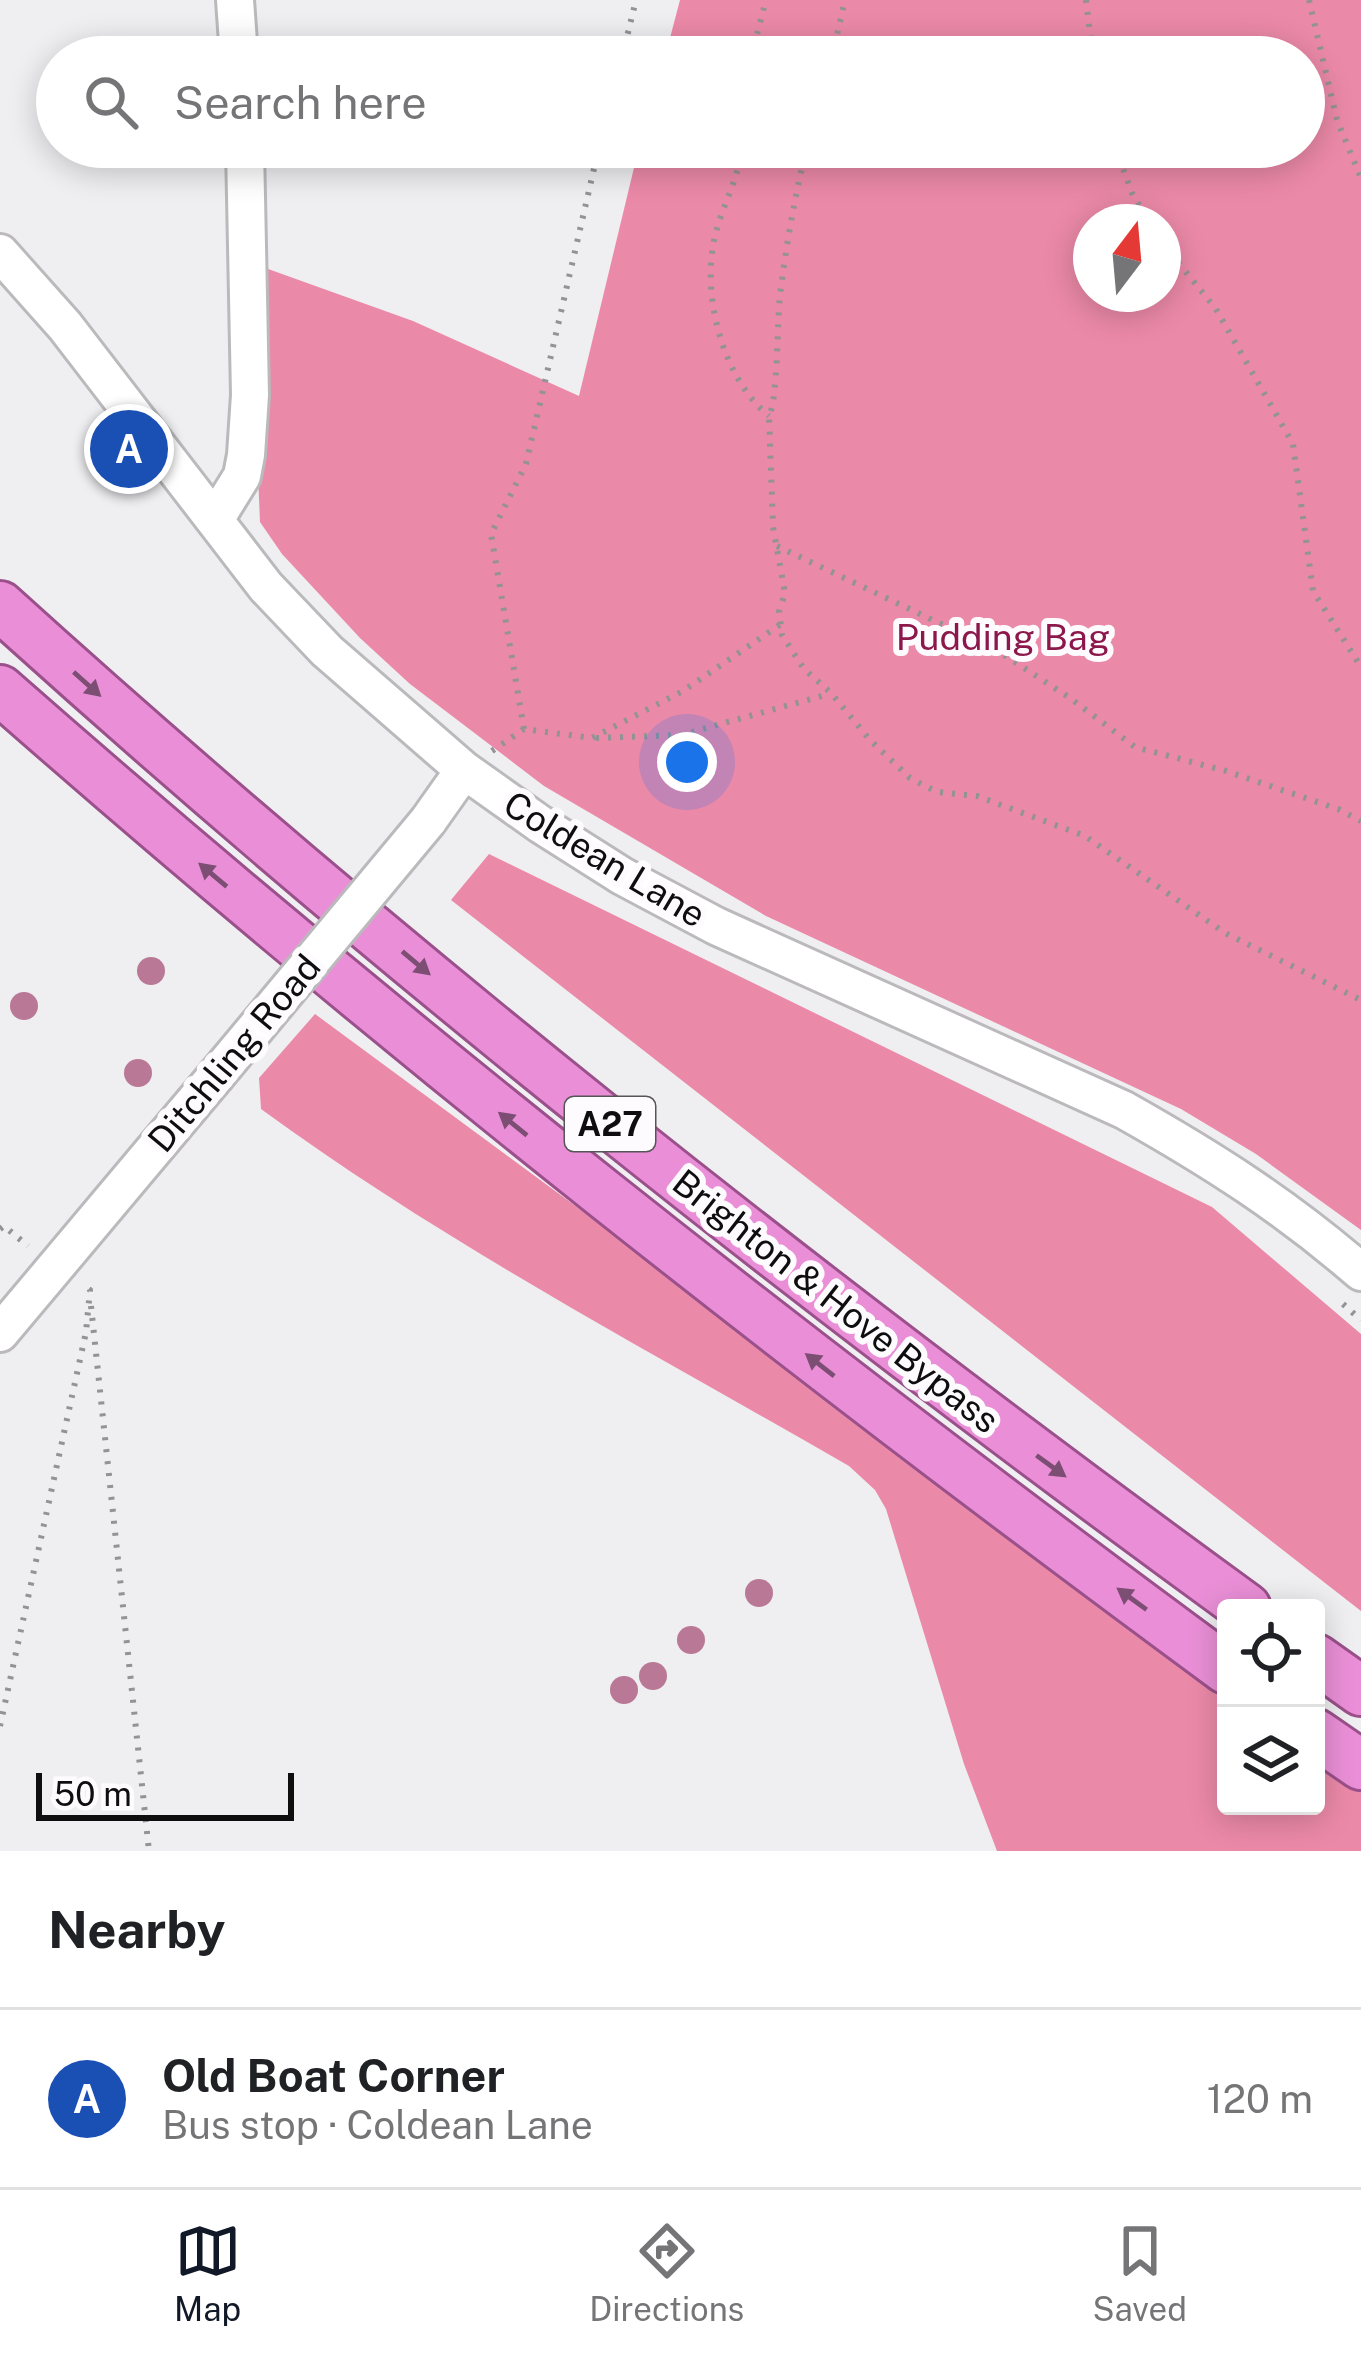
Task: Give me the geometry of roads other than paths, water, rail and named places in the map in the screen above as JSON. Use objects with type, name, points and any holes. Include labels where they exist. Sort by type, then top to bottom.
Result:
[{"type":"highway","name":"Brighton & Hove Bypass","points":[[0,606],[153,745],[637,1147],[973,1408],[1234,1599]]},
{"type":"highway","name":"Brighton & Hove Bypass","points":[[0,690],[401,1034],[936,1456],[1217,1662]]},
{"type":"highway","points":[[1325,1665],[1361,1691]]},
{"type":"highway","points":[[1325,1741],[1361,1765]]},
{"type":"street","points":[[235,0],[238,36]]},
{"type":"street","points":[[216,518],[242,476],[246,455],[250,395],[245,168]]},
{"type":"street","name":"Coldean Lane","points":[[0,253],[65,326],[266,587],[327,651],[464,770],[622,876],[716,926],[1124,1110],[1256,1187],[1361,1272]]},
{"type":"street","name":"Ditchling Road","points":[[0,1334],[44,1256],[215,1077],[428,821],[464,770]]},
{"type":"place","name":"Old Boat Corner","points":[[129,449]]},
{"type":"park label","name":"Pudding Bag","points":[[1003,637]]}]
